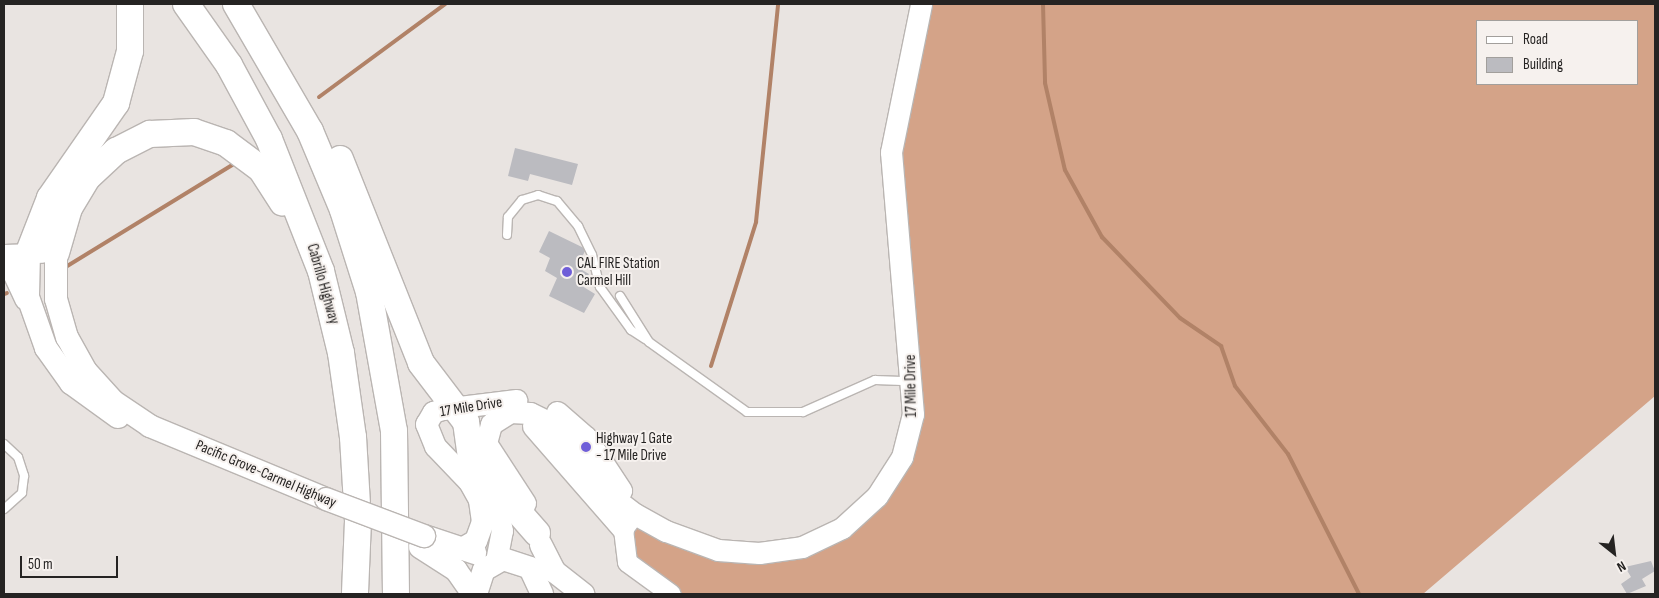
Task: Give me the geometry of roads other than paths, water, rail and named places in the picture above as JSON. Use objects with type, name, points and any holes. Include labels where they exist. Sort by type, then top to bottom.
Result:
[{"type":"highway","points":[[29,252],[50,198],[116,103],[130,51],[130,4]]},
{"type":"highway","name":"Cabrillo Highway","points":[[186,4],[233,72],[277,156],[312,243],[335,326],[356,466],[355,594]]},
{"type":"highway","points":[[236,4],[255,31],[292,76],[322,124],[356,194],[421,363],[466,422],[473,462],[539,539]]},
{"type":"highway","points":[[255,31],[322,157],[374,310],[397,460],[396,594]]},
{"type":"highway","points":[[56,253],[73,200],[109,155],[150,134],[202,134],[242,151],[267,176],[335,326]]},
{"type":"main road","name":"17 Mile Drive","points":[[544,588],[544,561],[529,509],[489,453],[486,438],[491,424],[505,414],[524,412],[548,420],[611,496],[629,522],[694,543],[737,553],[782,551],[823,539],[860,514],[892,476],[910,439],[914,382],[891,152],[921,4]]},
{"type":"main road","name":"Pacific Grove-Carmel Highway","points":[[29,252],[27,286],[33,317],[58,367],[80,392],[115,416],[150,426],[382,522],[422,541],[462,549],[495,562]]},
{"type":"main road","name":"Pacific Grove-Carmel Highway","points":[[56,253],[56,299],[71,347],[106,394],[150,426]]},
{"type":"main road","points":[[4,264],[17,279],[33,317]]},
{"type":"main road","name":"17 Mile Drive","points":[[495,562],[502,531],[500,516],[468,478],[435,446],[426,428],[434,412],[517,400],[562,415],[600,457],[629,522]]},
{"type":"main road","points":[[462,549],[476,541],[483,522],[480,500],[468,478]]},
{"type":"main road","points":[[539,539],[555,572],[583,594]]},
{"type":"main road","name":"Pacific Grove-Carmel Highway","points":[[422,541],[456,570],[474,594]]},
{"type":"main road","points":[[474,594],[481,576],[495,562],[521,562],[544,588]]},
{"type":"street","points":[[4,254],[29,252],[56,253]]},
{"type":"street","points":[[629,522],[627,562],[671,594]]},
{"type":"lane","points":[[507,235],[508,217],[522,200],[538,195],[557,201],[578,226],[592,255],[600,287],[631,330],[747,412],[804,412],[875,380],[914,382]]},
{"type":"lane","points":[[620,296],[648,342]]},
{"type":"lane","points":[[4,444],[18,457],[24,476],[22,493],[4,509]]},
{"type":"waterway","points":[[319,97],[445,4]]},
{"type":"waterway","points":[[711,366],[756,222],[778,4]]},
{"type":"waterway","points":[[1043,4],[1045,83],[1065,170],[1102,237],[1180,318],[1221,346],[1235,386],[1288,454],[1359,594]]},
{"type":"waterway","points":[[64,268],[237,162]]},
{"type":"place","name":"CAL FIRE Station Carmel Hill","points":[[567,272]]},
{"type":"place","name":"Highway 1 Gate - 17 Mile Drive","points":[[586,447]]}]
